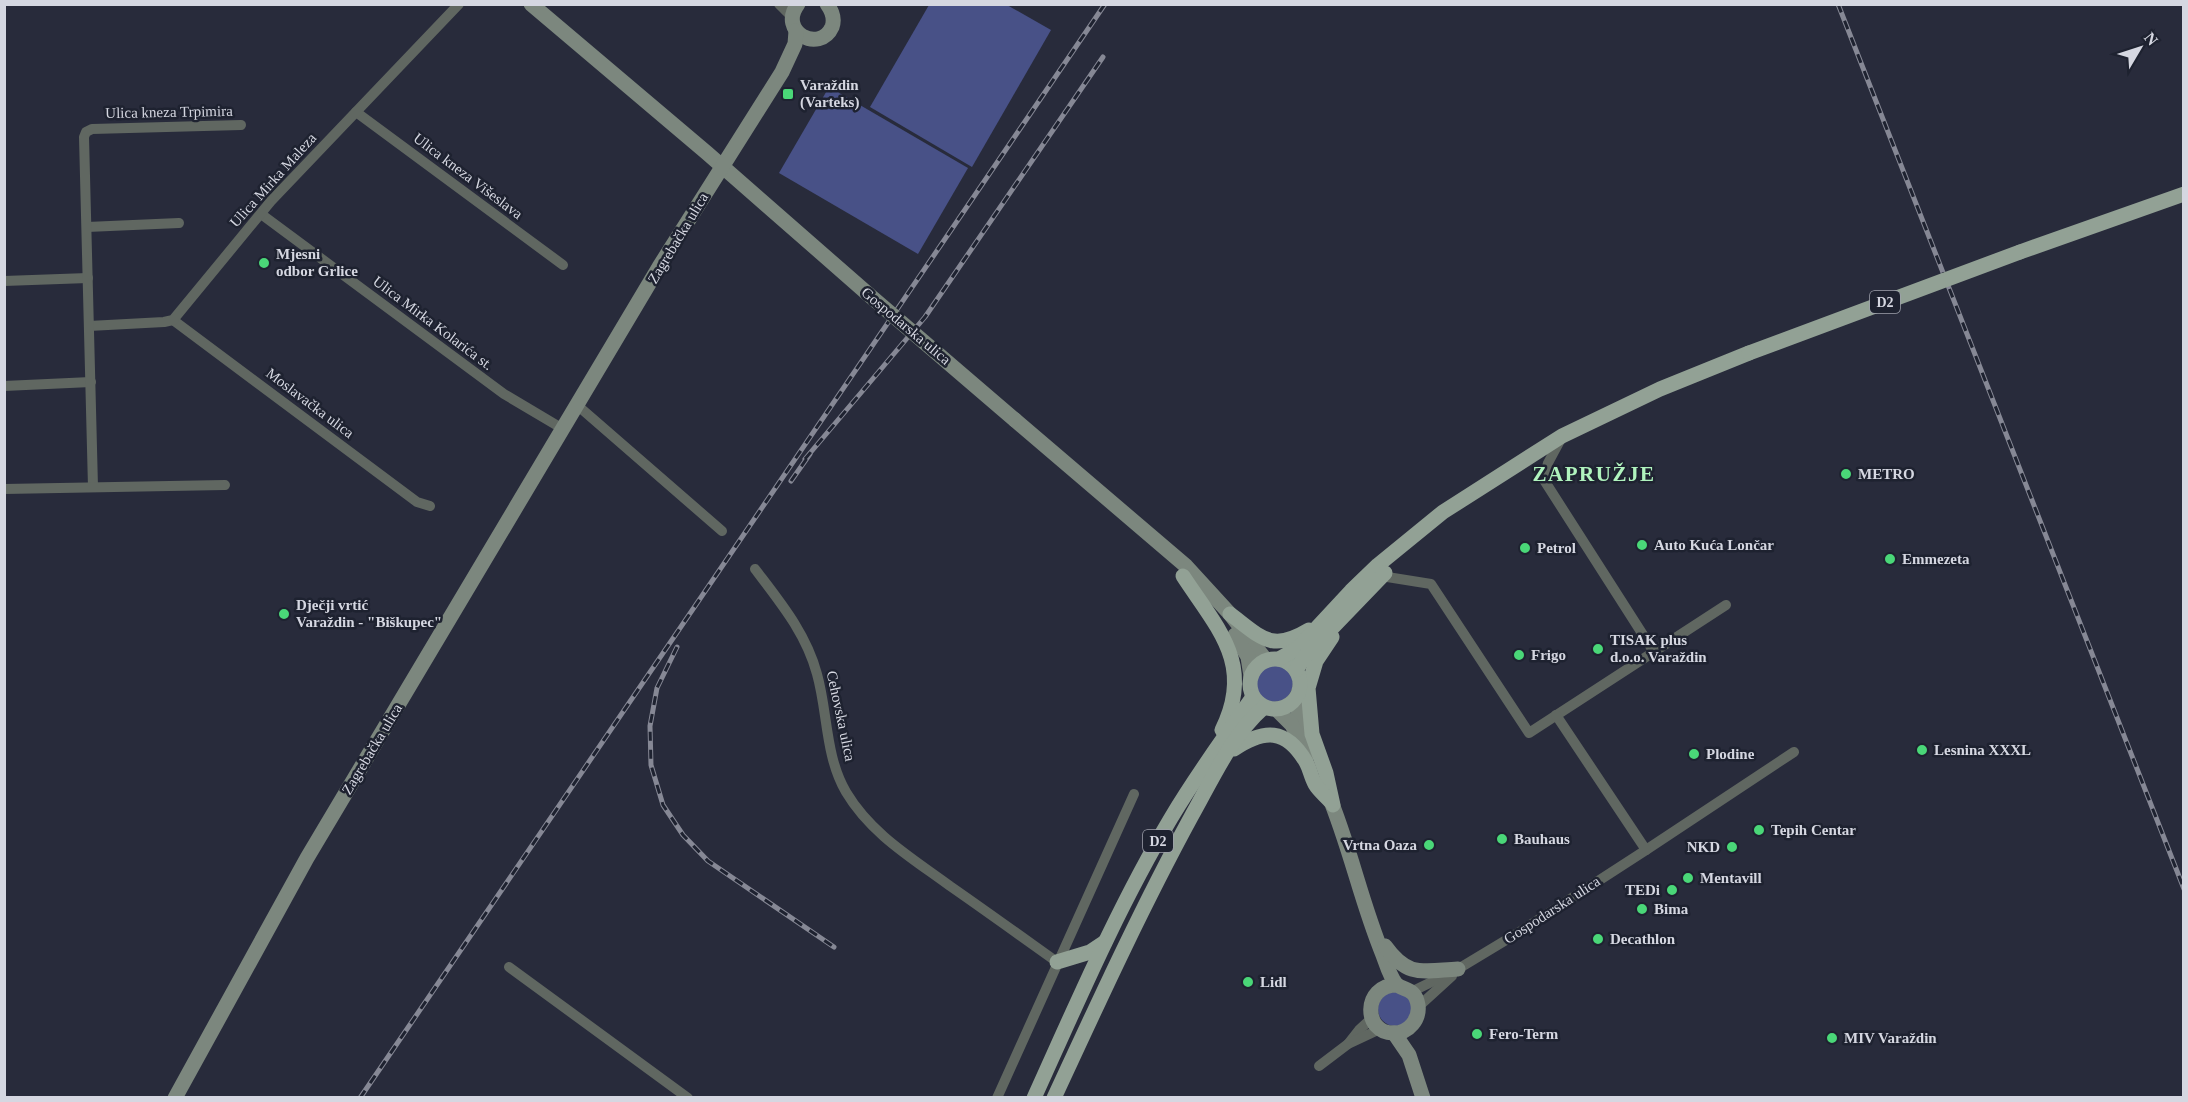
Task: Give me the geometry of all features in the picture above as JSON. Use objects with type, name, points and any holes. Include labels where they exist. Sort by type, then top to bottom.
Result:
[{"type":"main road","name":"Gospodarska ulica","points":[[531,4],[1203,582],[1273,660]]},
{"type":"main road","name":"Zagrebačka ulica","points":[[175,1098],[307,858],[577,405],[722,166],[782,72],[795,44],[794,10],[798,4]]},
{"type":"main road","name":"Zagrebačka ulica","points":[[782,72],[803,48],[831,29],[833,23],[831,7]]},
{"type":"main road","points":[[794,26],[805,38],[817,39]]},
{"type":"main road","name":"D2","points":[[1251,676],[1259,664],[1298,648],[1324,619],[1400,545],[1443,512],[1562,436],[1660,389],[1749,353],[2020,252],[2184,194]]},
{"type":"main road","name":"D2","points":[[1296,670],[1306,655],[1381,576],[1462,501]]},
{"type":"main road","points":[[1165,549],[1221,630],[1231,655],[1234,678],[1233,700],[1222,750]]},
{"type":"main road","points":[[1183,576],[1238,639],[1248,657],[1251,676],[1250,691],[1292,725],[1321,776]]},
{"type":"main road","points":[[1230,614],[1263,638],[1277,642],[1297,637],[1324,619]]},
{"type":"main road","points":[[1333,805],[1326,773],[1312,734],[1308,688],[1316,662],[1340,618]]},
{"type":"main road","points":[[1273,660],[1291,665],[1296,670],[1300,684],[1296,698],[1299,721],[1321,776]]},
{"type":"main road","name":"D2","points":[[1034,1098],[1107,940],[1171,818],[1222,750],[1265,705],[1284,708],[1296,698]]},
{"type":"main road","points":[[1222,750],[1256,736],[1269,734],[1281,736],[1297,750],[1306,762],[1315,784],[1333,805]]},
{"type":"main road","name":"D2","points":[[1054,1098],[1135,925],[1222,750]]},
{"type":"main road","name":"Gospodarska ulica","points":[[1321,776],[1333,805],[1371,928],[1381,989],[1371,1002],[1409,1055],[1423,1098]]},
{"type":"main road","name":"Gospodarska ulica","points":[[1371,928],[1404,988],[1418,1007],[1418,1015],[1389,1027]]},
{"type":"main road","points":[[1371,928],[1396,961],[1411,970],[1426,972],[1458,969]]},
{"type":"main road","points":[[1057,962],[1090,952],[1107,940]]},
{"type":"main road","name":"Gospodarska ulica","points":[[1381,989],[1404,988]]},
{"type":"street","name":"Ulica Mirka Maleza","points":[[174,320],[261,214],[459,4]]},
{"type":"street","points":[[779,4],[789,14],[794,26]]},
{"type":"street","name":"Ulica kneza Višeslava","points":[[356,112],[563,265]]},
{"type":"street","name":"Ulica kneza Trpimira","points":[[93,487],[84,137],[88,130],[241,126]]},
{"type":"street","name":"Ulica Mirka Kolarića st.","points":[[261,214],[504,394],[563,429]]},
{"type":"street","points":[[87,227],[179,223]]},
{"type":"street","points":[[4,281],[88,278]]},
{"type":"street","points":[[89,326],[174,320]]},
{"type":"street","name":"Moslavačka ulica","points":[[174,320],[417,502],[430,506]]},
{"type":"street","points":[[4,386],[91,382]]},
{"type":"street","points":[[577,405],[722,531]]},
{"type":"street","points":[[1562,436],[1548,463],[1544,480],[1654,652]]},
{"type":"street","points":[[4,489],[225,485]]},
{"type":"street","name":"Cehovska ulica","points":[[755,569],[802,634],[818,676],[831,751],[837,772],[858,808],[886,839],[1057,962]]},
{"type":"street","points":[[1381,576],[1431,584],[1529,733],[1726,605]]},
{"type":"street","points":[[1556,715],[1646,850]]},
{"type":"street","name":"Gospodarska ulica","points":[[1404,988],[1458,969],[1521,931],[1794,752]]},
{"type":"street","points":[[997,1098],[1134,794]]},
{"type":"street","points":[[510,967],[688,1098]]},
{"type":"street","name":"Gospodarska ulica","points":[[1418,1007],[1448,981],[1458,969]]},
{"type":"street","name":"Gospodarska ulica","points":[[1319,1065],[1348,1044],[1359,1030],[1389,1027]]},
{"type":"shaded area","points":[[929,5],[1007,5],[1051,30],[972,167],[870,107]]},
{"type":"shaded area","points":[[829,87],[968,168],[918,254],[779,173]]},
{"type":"shaded area","points":[[1274,664],[1288,669],[1293,683],[1288,697],[1274,702],[1260,697],[1255,683],[1260,669]]},
{"type":"shaded area","points":[[1395,992],[1407,997],[1412,1009],[1407,1021],[1395,1026],[1383,1021],[1378,1009],[1383,997]]},
{"type":"railway","points":[[360,1098],[1105,4]]},
{"type":"railway","points":[[1838,4],[2184,889]]},
{"type":"railway","points":[[805,459],[925,317],[1103,57]]},
{"type":"railway","points":[[791,481],[810,454]]},
{"type":"railway","points":[[677,647],[657,688],[650,726],[651,765],[663,805],[683,835],[708,861],[834,947]]},
{"type":"place","name":"Varaždin (Varteks)","points":[[788,94]]},
{"type":"place","name":"Mjesni odbor Grlice","points":[[264,263]]},
{"type":"place","name":"METRO","points":[[1846,474]]},
{"type":"place","name":"Auto Kuća Lončar","points":[[1642,545]]},
{"type":"place","name":"Petrol","points":[[1525,548]]},
{"type":"place","name":"Emmezeta","points":[[1890,559]]},
{"type":"place","name":"Dječji vrtić Varaždin - \"Biškupec\"","points":[[284,614]]},
{"type":"place","name":"TISAK plus d.o.o. Varaždin","points":[[1598,649]]},
{"type":"place","name":"Frigo","points":[[1519,655]]},
{"type":"place","name":"Lesnina XXXL","points":[[1922,750]]},
{"type":"place","name":"Plodine","points":[[1694,754]]},
{"type":"place","name":"Tepih Centar","points":[[1759,830]]},
{"type":"place","name":"Bauhaus","points":[[1502,839]]},
{"type":"place","name":"Vrtna Oaza","points":[[1429,845]]},
{"type":"place","name":"NKD","points":[[1732,847]]},
{"type":"place","name":"Mentavill","points":[[1688,878]]},
{"type":"place","name":"TEDi","points":[[1672,890]]},
{"type":"place","name":"Bima","points":[[1642,909]]},
{"type":"place","name":"Decathlon","points":[[1598,939]]},
{"type":"place","name":"Lidl","points":[[1248,982]]},
{"type":"place","name":"Fero-Term","points":[[1477,1034]]},
{"type":"place","name":"MIV Varaždin","points":[[1832,1038]]},
{"type":"district","name":"ZAPRUŽJE","points":[[1594,474]]}]
